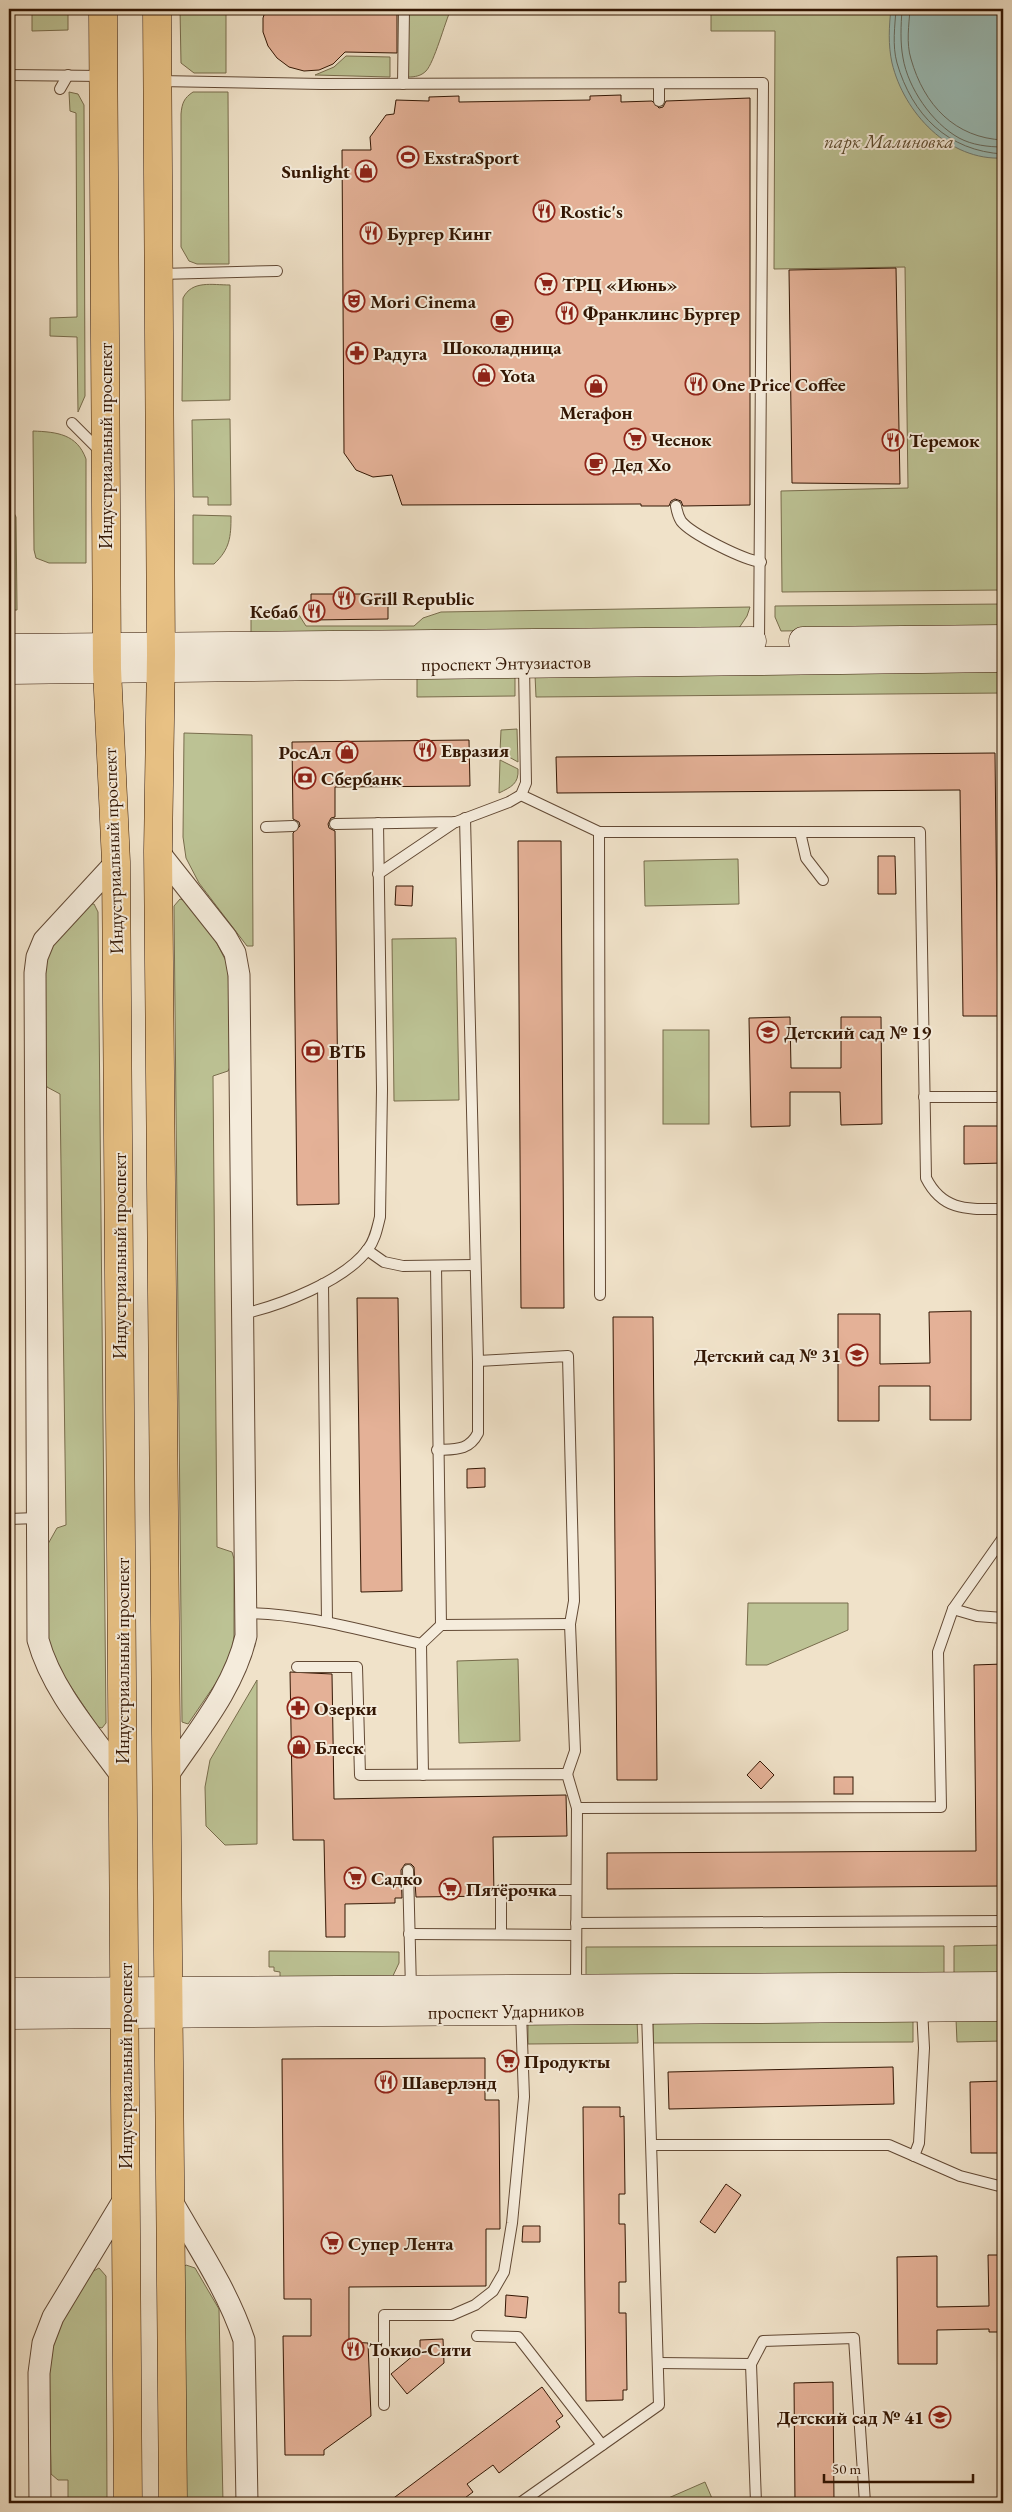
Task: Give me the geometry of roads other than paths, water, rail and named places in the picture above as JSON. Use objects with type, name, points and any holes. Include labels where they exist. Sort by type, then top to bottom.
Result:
[{"type":"main road","name":"Индустриальный проспект","points":[[103,9],[106,658],[116,862],[128,2503]]},
{"type":"main road","points":[[157,9],[161,657],[158,851],[173,2503]]},
{"type":"street","name":"проспект Энтузиастов","points":[[760,651],[1003,639]]},
{"type":"street","name":"проспект Энтузиастов","points":[[9,648],[106,658]]},
{"type":"street","name":"проспект Энтузиастов","points":[[9,670],[106,658],[161,657],[760,651],[1003,658]]},
{"type":"street","points":[[158,851],[226,937],[235,953],[239,975],[246,1636],[232,1677],[166,1778]]},
{"type":"street","points":[[116,862],[44,940],[37,956],[35,973],[38,1640],[44,1661],[53,1679],[123,1778]]},
{"type":"street","name":"проспект Ударников","points":[[9,1992],[124,2003],[168,2003],[922,1997],[1003,1986]]},
{"type":"street","name":"проспект Ударников","points":[[922,1997],[1003,2007]]},
{"type":"street","name":"проспект Ударников","points":[[9,2015],[124,2003]]},
{"type":"street","points":[[40,2503],[39,2373],[43,2343],[52,2316],[126,2196]]},
{"type":"street","points":[[170,2198],[224,2292],[235,2314],[244,2340],[247,2503]]},
{"type":"lane","points":[[403,84],[404,9]]},
{"type":"lane","points":[[9,75],[103,76]]},
{"type":"lane","points":[[60,89],[68,75]]},
{"type":"lane","points":[[157,81],[403,84],[763,83],[760,651]]},
{"type":"lane","points":[[659,84],[660,101]]},
{"type":"lane","points":[[158,274],[277,271]]},
{"type":"lane","points":[[72,423],[105,457]]},
{"type":"lane","points":[[676,506],[682,522],[691,529],[742,558],[760,562]]},
{"type":"lane","points":[[378,874],[460,820],[509,802],[521,795],[526,783],[524,653]]},
{"type":"lane","points":[[521,795],[599,832],[920,832],[926,1178],[934,1194],[950,1204],[971,1209],[1003,1209]]},
{"type":"lane","points":[[335,824],[460,820]]},
{"type":"lane","points":[[437,1450],[462,1449],[473,1443],[478,1433],[478,1361],[460,820]]},
{"type":"lane","points":[[242,1314],[264,1309],[323,1284],[350,1266],[367,1250],[376,1236],[380,1217],[382,1089],[378,823]]},
{"type":"lane","points":[[266,827],[293,826]]},
{"type":"lane","points":[[599,832],[600,1295]]},
{"type":"lane","points":[[800,832],[806,858],[823,880]]},
{"type":"lane","points":[[924,1097],[1003,1097]]},
{"type":"lane","points":[[367,1250],[384,1262],[403,1266],[474,1265]]},
{"type":"lane","points":[[436,1266],[437,1450],[441,1625]]},
{"type":"lane","points":[[323,1284],[327,1622]]},
{"type":"lane","points":[[478,1361],[568,1356],[574,1601],[570,1624],[575,1751],[567,1774],[577,1808],[576,1999]]},
{"type":"lane","points":[[9,1519],[38,1518]]},
{"type":"lane","points":[[577,1808],[941,1806],[938,1652],[953,1609],[1003,1538]]},
{"type":"lane","points":[[953,1609],[977,1616],[1003,1618]]},
{"type":"lane","points":[[245,1613],[265,1613],[327,1622],[421,1644]]},
{"type":"lane","points":[[423,1775],[421,1644],[441,1625],[570,1624]]},
{"type":"lane","points":[[297,1667],[358,1667],[360,1775],[567,1774]]},
{"type":"lane","points":[[408,1870],[411,2001]]},
{"type":"lane","points":[[501,1934],[501,1890],[576,1890]]},
{"type":"lane","points":[[576,1923],[1003,1921]]},
{"type":"lane","points":[[409,1934],[576,1935]]},
{"type":"lane","points":[[914,2156],[919,2143],[924,2048],[922,1997]]},
{"type":"lane","points":[[520,2503],[659,2405],[647,1999]]},
{"type":"lane","points":[[384,2406],[384,2315],[452,2315],[475,2305],[493,2291],[504,2272],[512,2223],[524,2097],[520,2000]]},
{"type":"lane","points":[[652,2145],[888,2145],[960,2176],[1003,2187]]},
{"type":"lane","points":[[477,2336],[518,2337],[602,2445]]},
{"type":"lane","points":[[756,2503],[751,2364],[763,2341],[854,2338],[865,2503]]},
{"type":"lane","points":[[659,2363],[751,2364]]},
{"type":"water","points":[[891,9],[1003,9],[1003,158],[983,157],[965,151],[947,142],[918,116],[898,82],[892,63],[889,36]]},
{"type":"place","name":"ExstraSport","points":[[408,157]]},
{"type":"place","name":"Sunlight","points":[[366,171]]},
{"type":"place","name":"Rostic's","points":[[544,211]]},
{"type":"place","name":"Бургер Кинг","points":[[371,233]]},
{"type":"place","name":"ТРЦ «Июнь»","points":[[546,284]]},
{"type":"place","name":"Mori Cinema","points":[[354,301]]},
{"type":"place","name":"Франклинс Бургер","points":[[567,313]]},
{"type":"place","name":"Шоколадница","points":[[502,321]]},
{"type":"place","name":"Радуга","points":[[357,353]]},
{"type":"place","name":"Yota","points":[[484,375]]},
{"type":"place","name":"One Price Coffee","points":[[696,384]]},
{"type":"place","name":"Мегафон","points":[[596,386]]},
{"type":"place","name":"Чеснок","points":[[635,439]]},
{"type":"place","name":"Теремок","points":[[893,440]]},
{"type":"place","name":"Дед Хо","points":[[596,464]]},
{"type":"place","name":"Grill Republic","points":[[344,598]]},
{"type":"place","name":"Кебаб","points":[[314,611]]},
{"type":"place","name":"Евразия","points":[[425,750]]},
{"type":"place","name":"РосАл","points":[[347,752]]},
{"type":"place","name":"Сбербанк","points":[[305,778]]},
{"type":"place","name":"Детский сад № 19","points":[[768,1032]]},
{"type":"place","name":"ВТБ","points":[[313,1051]]},
{"type":"place","name":"Детский сад № 31","points":[[857,1355]]},
{"type":"place","name":"Озерки","points":[[298,1708]]},
{"type":"place","name":"Блеск","points":[[299,1747]]},
{"type":"place","name":"Садко","points":[[355,1878]]},
{"type":"place","name":"Пятёрочка","points":[[450,1889]]},
{"type":"place","name":"Продукты","points":[[508,2061]]},
{"type":"place","name":"Шаверлэнд","points":[[386,2082]]},
{"type":"place","name":"Супер Лента","points":[[332,2243]]},
{"type":"place","name":"Токио-Сити","points":[[353,2349]]},
{"type":"place","name":"Детский сад № 41","points":[[940,2417]]},
{"type":"park label","name":"парк Малиновка","points":[[889,141]]}]
